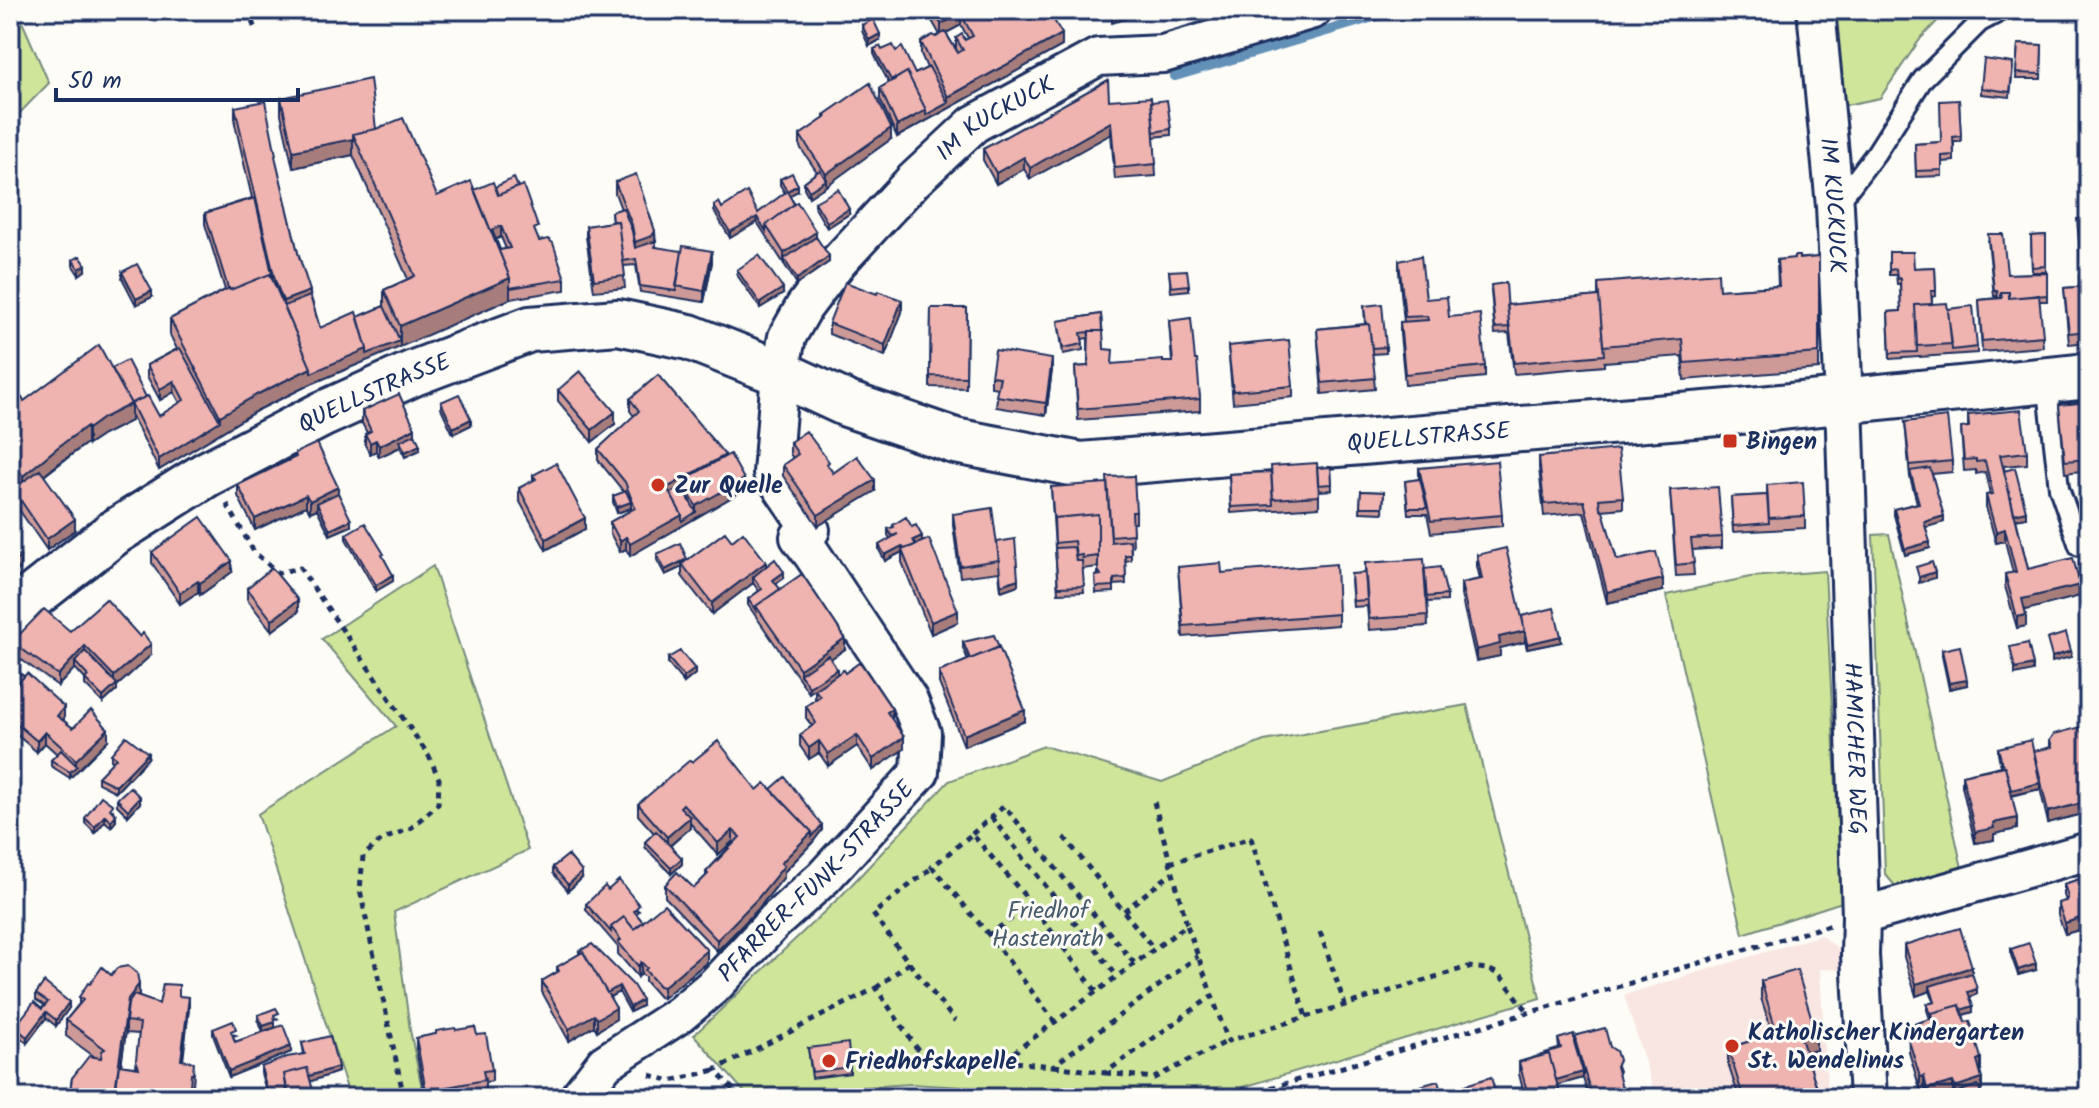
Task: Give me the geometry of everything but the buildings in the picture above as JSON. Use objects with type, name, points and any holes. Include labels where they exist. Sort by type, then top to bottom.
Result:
[{"type":"main road","name":"QUELLSTRASSE","points":[[10,614],[115,532],[215,488],[321,415],[414,373],[530,329],[618,322],[689,337],[847,404],[955,441],[1081,465],[1730,412],[2089,376]]},
{"type":"street","name":"IM KUCKUCK","points":[[780,373],[787,337],[804,307],[830,273],[913,181],[974,124],[1098,57],[1163,54],[1313,10]]},
{"type":"street","name":"IM KUCKUCK","points":[[1816,10],[1835,206],[1844,401]]},
{"type":"street","name":"PFARRER-FUNK-STRASSE","points":[[578,1098],[605,1063],[679,1015],[716,984],[775,921],[824,877],[920,772],[922,733],[909,700],[799,537],[811,530],[772,473],[780,373]]},
{"type":"street","name":"HAMICHER WEG","points":[[1844,401],[1860,955],[1868,1098]]},
{"type":"street","points":[[1861,916],[2089,851]]},
{"type":"lane","points":[[1835,206],[1876,153],[1923,79],[1980,22],[2003,10]]},
{"type":"lane","points":[[2047,381],[2059,488],[2079,546],[2089,545]]},
{"type":"path","points":[[248,10],[256,32]]},
{"type":"path","points":[[215,488],[254,552],[278,573],[300,568],[429,756],[439,779],[438,804],[411,828],[382,840],[363,856],[360,890],[404,1098]]},
{"type":"path","points":[[1154,802],[1187,925],[1228,1041]]},
{"type":"path","points":[[955,1021],[873,914],[1004,806],[1135,964]]},
{"type":"path","points":[[991,817],[1117,976]]},
{"type":"path","points":[[972,834],[1031,904],[1097,992]]},
{"type":"path","points":[[1064,837],[1154,949]]},
{"type":"path","points":[[1170,863],[1251,838],[1306,1017]]},
{"type":"path","points":[[935,865],[932,867],[1055,1022]]},
{"type":"path","points":[[1124,911],[1173,872]]},
{"type":"path","points":[[989,935],[1031,904]]},
{"type":"path","points":[[1236,1098],[1861,916]]},
{"type":"path","points":[[1002,1061],[1187,925]]},
{"type":"path","points":[[1320,932],[1345,1005]]},
{"type":"path","points":[[1053,1066],[1198,956]]},
{"type":"path","points":[[605,1063],[671,1081],[715,1070],[876,988],[909,963]]},
{"type":"path","points":[[876,988],[918,1050],[932,1061],[1002,1061],[1154,1078],[1228,1041],[1468,967],[1488,969],[1500,975],[1529,1013]]},
{"type":"path","points":[[1105,1073],[1212,996]]},
{"type":"path","points":[[715,1070],[741,1098]]},
{"type":"path","points":[[778,1098],[912,1091],[1022,1098]]},
{"type":"shaded area","name":"Katholischer Kindergarten St. Wendelinus","points":[[1821,935],[1844,953],[1845,970],[1820,969],[1828,1098],[1656,1098],[1624,995]]},
{"type":"green space","points":[[10,10],[17,10],[49,83],[10,123]]},
{"type":"green space","points":[[1834,10],[1948,10],[1921,38],[1880,98],[1841,106]]},
{"type":"green space","points":[[1889,534],[1962,868],[1897,888],[1885,874],[1873,535]]},
{"type":"green space","points":[[433,566],[528,850],[394,912],[410,1030],[424,1098],[350,1098],[258,814],[396,726],[322,639]]},
{"type":"green space","points":[[1825,571],[1842,902],[1743,934],[1666,595],[1750,577]]},
{"type":"green space","name":"Friedhof Hastenrath","points":[[1467,705],[1540,998],[1207,1098],[1146,1098],[911,1084],[747,1095],[694,1035],[842,895],[949,781],[1044,746],[1162,782],[1264,741]]},
{"type":"waterway","points":[[1175,76],[1397,10]]},
{"type":"place","name":"Bingen","points":[[1730,441]]},
{"type":"place","name":"Zur Quelle","points":[[658,485]]},
{"type":"place","name":"Katholischer Kindergarten St. Wendelinus","points":[[1732,1046]]},
{"type":"place","name":"Friedhofskapelle","points":[[829,1061]]}]
